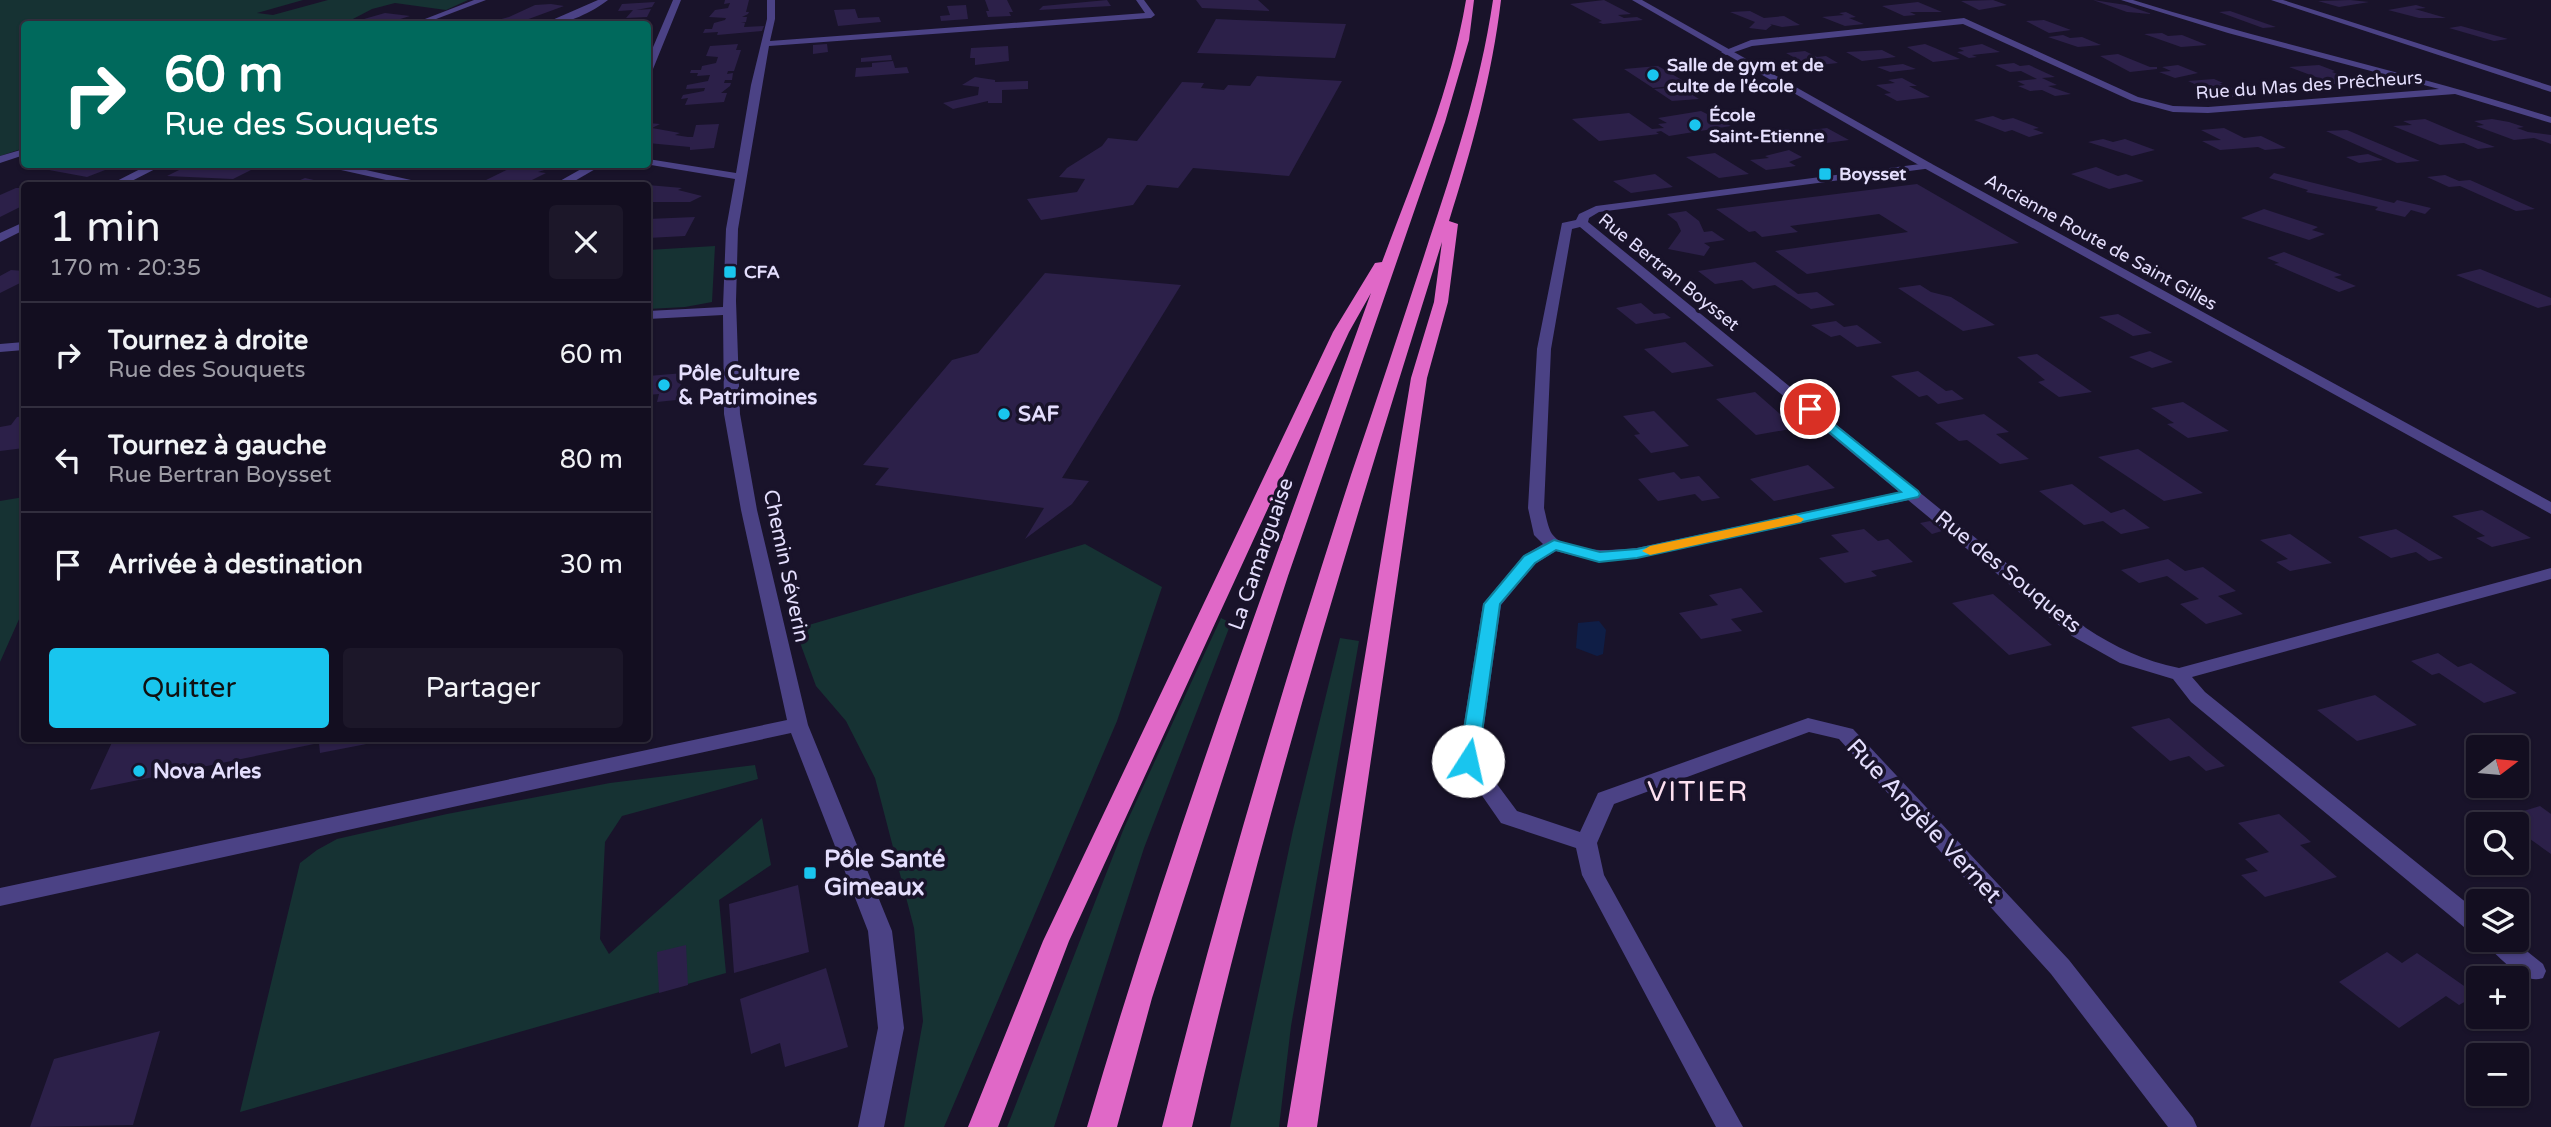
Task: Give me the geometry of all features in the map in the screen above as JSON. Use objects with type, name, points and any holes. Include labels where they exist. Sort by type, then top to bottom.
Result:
[{"type":"highway","name":"La Camarguaise","points":[[1102,1127],[1138,998],[1278,576],[1453,80],[1470,0]]},
{"type":"highway","points":[[1177,1127],[1204,1006],[1290,696],[1458,173],[1483,85],[1497,0]]},
{"type":"highway","points":[[1302,1127],[1417,392],[1441,302],[1458,173]]},
{"type":"highway","points":[[983,1127],[1056,941],[1207,616],[1341,332],[1402,229]]},
{"type":"street","points":[[424,21],[482,0]]},
{"type":"street","points":[[556,21],[580,13],[604,0]]},
{"type":"street","points":[[651,62],[677,0]]},
{"type":"street","name":"Chemin Séverin","points":[[771,0],[771,19],[732,229],[729,311],[732,414],[749,510],[797,725],[880,931],[891,1028],[871,1127]]},
{"type":"street","points":[[765,44],[1151,15],[1140,0]]},
{"type":"street","name":"Ancienne Route de Saint Gilles","points":[[1636,0],[1928,166],[2551,509]]},
{"type":"street","points":[[2125,0],[2190,21],[2454,91],[2551,120]]},
{"type":"street","points":[[2275,0],[2551,89]]},
{"type":"street","name":"Rue du Mas des Prêcheurs","points":[[1726,52],[1751,43],[1964,21],[2135,99],[2173,109],[2208,110],[2454,91]]},
{"type":"street","points":[[0,160],[21,153]]},
{"type":"street","points":[[651,162],[741,177]]},
{"type":"street","name":"Rue Bertran Boysset","points":[[1913,494],[1582,223],[1583,216],[1596,209],[1928,166]]},
{"type":"street","points":[[121,182],[151,168]]},
{"type":"street","points":[[340,168],[412,182]]},
{"type":"street","points":[[564,182],[591,168]]},
{"type":"street","points":[[1582,223],[1566,226],[1544,349],[1536,508],[1543,535],[1554,545],[1599,557],[1637,554],[1913,494]]},
{"type":"street","points":[[0,237],[21,227]]},
{"type":"street","points":[[651,315],[729,311]]},
{"type":"street","points":[[0,348],[21,346]]},
{"type":"street","name":"Rue des Souquets","points":[[1913,494],[2079,632],[2114,656],[2151,669],[2179,674],[2551,573]]},
{"type":"street","points":[[1554,545],[1529,560],[1492,604],[1468,761],[1508,817],[1586,843],[1593,875],[1730,1127]]},
{"type":"street","points":[[2179,674],[2198,697],[2466,915]]},
{"type":"street","points":[[0,897],[797,725]]},
{"type":"street","name":"Rue Angèle Vernet","points":[[1586,843],[1606,799],[1808,725],[1846,734],[2060,967],[2184,1127]]},
{"type":"street","points":[[2511,952],[2534,971]]},
{"type":"green space","points":[[0,0],[303,0],[257,13],[273,15],[328,0],[468,0],[446,10],[395,3],[372,9],[351,20],[355,21],[21,21],[21,149],[0,156]]},
{"type":"green space","points":[[715,246],[712,302],[651,309],[651,250]]},
{"type":"green space","points":[[21,498],[21,615],[0,662],[0,501]]},
{"type":"green space","points":[[1085,544],[1162,587],[1117,721],[944,1127],[904,1127],[923,1021],[914,928],[875,778],[846,721],[816,686],[795,629]]},
{"type":"green space","points":[[1221,618],[1231,623],[1144,848],[1054,1127],[1007,1127],[1124,828]]},
{"type":"green space","points":[[1340,638],[1359,641],[1291,1026],[1279,1127],[1230,1127],[1293,830]]},
{"type":"green space","points":[[755,765],[758,779],[622,816],[605,842],[600,939],[609,954],[762,818],[771,865],[719,900],[726,973],[240,1112],[300,863],[317,850],[337,839],[447,814],[610,783]]},
{"type":"water","points":[[1599,621],[1606,630],[1603,654],[1597,656],[1576,648],[1578,623]]},
{"type":"building","points":[[725,0],[749,0],[746,12],[749,12],[742,17],[747,17],[746,22],[741,23],[745,23],[744,27],[764,26],[762,31],[717,35],[718,32],[703,33],[705,29],[712,29],[714,23],[725,20],[726,18],[709,17],[715,10],[728,8],[730,3],[724,4]]},
{"type":"building","points":[[985,0],[1007,0],[1013,12],[1009,12],[1011,16],[988,17]]},
{"type":"building","points":[[1107,0],[1111,6],[1039,10],[1043,6]]},
{"type":"building","points":[[1196,0],[1258,0],[1270,11],[1202,8]]},
{"type":"building","points":[[1604,0],[1631,14],[1618,15],[1643,20],[1603,24],[1570,4]]},
{"type":"building","points":[[1993,0],[2007,5],[1979,10],[1961,1]]},
{"type":"building","points":[[2093,0],[2126,5],[2152,14],[2127,12]]},
{"type":"building","points":[[2318,1],[2369,2],[2339,7]]},
{"type":"building","points":[[655,2],[652,7],[636,10],[651,9],[647,17],[626,18],[633,10],[618,11],[622,4]]},
{"type":"building","points":[[1918,2],[1942,12],[1910,12],[1916,15],[1904,16],[1882,6]]},
{"type":"building","points":[[535,5],[564,6],[523,21],[494,21],[509,17]]},
{"type":"building","points":[[966,5],[968,19],[941,21],[940,16],[950,15],[947,6]]},
{"type":"building","points":[[2416,5],[2426,8],[2415,9],[2446,18],[2419,18],[2388,10]]},
{"type":"building","points":[[855,9],[858,18],[879,17],[881,22],[838,26],[834,10]]},
{"type":"building","points":[[1750,11],[1764,18],[1784,16],[1800,25],[1782,27],[1770,24],[1772,25],[1766,30],[1749,28],[1755,22],[1730,12]]},
{"type":"building","points":[[2230,11],[2276,27],[2263,28],[2219,12]]},
{"type":"building","points":[[1846,12],[1856,17],[1849,18],[1864,24],[1845,26],[1822,17],[1844,15],[1839,13]]},
{"type":"building","points":[[385,13],[410,16],[394,21],[364,19]]},
{"type":"building","points":[[1216,19],[1346,24],[1335,58],[1197,53]]},
{"type":"building","points":[[2044,20],[2071,30],[2049,33],[2026,21]]},
{"type":"building","points":[[2461,26],[2508,39],[2494,41],[2449,28]]},
{"type":"building","points":[[2162,33],[2168,36],[2182,35],[2207,45],[2181,47],[2144,34]]},
{"type":"building","points":[[2063,35],[2070,38],[2082,37],[2101,45],[2078,47],[2048,37]]},
{"type":"building","points":[[738,44],[736,50],[741,50],[734,71],[728,71],[727,74],[733,73],[732,80],[725,80],[724,83],[731,83],[730,86],[721,93],[727,93],[724,102],[685,105],[688,98],[681,99],[683,95],[704,91],[705,88],[686,89],[687,85],[708,81],[710,75],[697,76],[698,73],[690,73],[691,70],[701,70],[702,66],[716,63],[718,57],[706,56],[710,46]]},
{"type":"building","points":[[827,44],[828,52],[813,54],[813,45]]},
{"type":"building","points":[[1925,44],[1960,59],[1933,62],[1907,47]]},
{"type":"building","points":[[1982,44],[2000,52],[1972,55],[1977,57],[1969,58],[1957,52],[1964,51],[1958,48]]},
{"type":"building","points":[[1008,46],[1009,61],[975,65],[975,58],[970,58],[971,48]]},
{"type":"building","points":[[1882,50],[1896,57],[1862,61],[1846,52]]},
{"type":"building","points":[[1805,51],[1817,57],[1826,56],[1838,63],[1810,66],[1786,53]]},
{"type":"building","points":[[2118,54],[2157,69],[2130,72],[2100,56]]},
{"type":"building","points":[[891,55],[892,60],[861,62],[861,58]]},
{"type":"building","points":[[893,61],[895,68],[907,67],[909,73],[855,77],[856,68]]},
{"type":"building","points":[[2014,63],[2020,66],[2029,65],[2055,77],[2042,78],[2057,85],[2048,86],[2071,94],[2055,96],[2042,90],[2030,91],[2018,86],[2025,85],[2017,81],[2037,79],[2021,71],[2010,72],[1995,65]]},
{"type":"building","points":[[1903,64],[1916,69],[1890,72],[1877,67]]},
{"type":"building","points":[[2178,65],[2198,73],[2175,78],[2159,72],[2171,71],[2162,67]]},
{"type":"building","points":[[2319,65],[2366,84],[2340,86],[2289,67]]},
{"type":"building","name":"Salle de gym et de culte de l'école","points":[[1658,66],[1688,84],[1653,88],[1624,69]]},
{"type":"building","points":[[1257,76],[1342,81],[1289,176],[1193,168],[1178,188],[1147,185],[1133,205],[1041,220],[1027,199],[1077,192],[1085,179],[1059,177],[1067,168],[1102,146],[1108,138],[1137,141],[1182,82],[1204,83],[1201,88],[1224,90],[1228,85],[1250,86]]},
{"type":"building","points":[[975,77],[995,82],[1028,81],[1028,89],[1002,90],[1002,103],[988,101],[953,109],[943,103],[978,95],[979,87],[962,85]]},
{"type":"building","points":[[1902,78],[1917,86],[1909,86],[1930,97],[1897,101],[1884,94],[1891,93],[1876,85],[1895,83],[1888,80]]},
{"type":"building","points":[[2214,79],[2250,95],[2225,98],[2188,81]]},
{"type":"building","points":[[1680,87],[1699,99],[1672,101],[1654,89]]},
{"type":"building","name":"École Saint-Etienne","points":[[1701,111],[1731,126],[1669,136],[1661,131],[1656,132],[1659,134],[1599,141],[1572,119],[1629,113],[1652,129],[1664,128],[1658,124],[1667,123],[1658,118]]},
{"type":"building","points":[[1993,116],[2003,120],[2013,118],[2039,128],[2033,129],[2044,133],[2029,137],[2012,130],[2005,132],[1974,120]]},
{"type":"building","points":[[2425,119],[2495,147],[2478,149],[2464,143],[2440,145],[2393,126],[2412,125],[2403,121]]},
{"type":"building","points":[[2492,119],[2524,127],[2517,128],[2528,132],[2551,135],[2551,144],[2534,138],[2514,140],[2476,126],[2484,125],[2474,121]]},
{"type":"building","points":[[651,123],[660,124],[652,128],[688,137],[693,137],[696,125],[719,124],[714,148],[690,150],[690,147],[651,143]]},
{"type":"building","points":[[1827,128],[1849,140],[1826,143],[1820,140],[1796,140],[1778,130],[1788,129],[1794,132]]},
{"type":"building","points":[[2224,128],[2244,138],[2261,136],[2286,148],[2220,150],[2202,141],[2221,140],[2201,130]]},
{"type":"building","points":[[2347,130],[2420,161],[2397,163],[2326,131]]},
{"type":"building","points":[[2103,139],[2113,142],[2125,139],[2155,150],[2132,156],[2088,142]]},
{"type":"building","points":[[1789,150],[1802,157],[1789,162],[1796,166],[1766,170],[1750,160],[1769,158],[1765,156]]},
{"type":"building","points":[[1715,153],[1749,174],[1719,178],[1686,157]]},
{"type":"building","points":[[2368,154],[2383,160],[2359,163],[2346,157]]},
{"type":"building","points":[[2096,167],[2118,176],[2126,174],[2144,181],[2109,189],[2071,174]]},
{"type":"building","points":[[54,168],[110,168],[87,177],[49,170]]},
{"type":"building","points":[[183,168],[251,170],[233,179],[167,176]]},
{"type":"building","points":[[511,168],[551,168],[538,172],[546,173],[530,181],[486,180]]},
{"type":"building","points":[[2274,173],[2394,203],[2397,200],[2431,208],[2425,214],[2411,210],[2405,217],[2375,210],[2378,207],[2306,192],[2308,190],[2269,178]]},
{"type":"building","points":[[1655,174],[1673,187],[1631,193],[1613,181]]},
{"type":"building","points":[[2445,175],[2459,181],[2470,180],[2535,209],[2516,211],[2460,186],[2449,187],[2427,177]]},
{"type":"building","points":[[305,178],[323,182],[296,182]]},
{"type":"building","points":[[1917,184],[2019,243],[1807,274],[1775,251],[1908,232],[1879,214],[1790,226],[1798,232],[1762,237],[1755,231],[1749,232],[1716,209]]},
{"type":"building","points":[[651,185],[682,188],[678,190],[702,196],[690,202],[651,202]]},
{"type":"building","points":[[21,188],[21,206],[0,217],[0,195]]},
{"type":"building","points":[[2264,209],[2318,227],[2312,230],[2325,234],[2309,240],[2241,218]]},
{"type":"building","points":[[1686,211],[1699,221],[1704,232],[1712,231],[1725,240],[1704,243],[1710,247],[1704,256],[1668,249],[1681,231],[1677,222],[1667,214]]},
{"type":"building","points":[[695,217],[685,236],[651,238],[651,219]]},
{"type":"building","points":[[2284,252],[2342,275],[2334,277],[2356,286],[2339,292],[2274,264],[2279,263],[2267,258]]},
{"type":"building","points":[[1755,262],[1798,294],[1817,292],[1835,305],[1811,309],[1775,285],[1753,289],[1742,280],[1715,284],[1698,271]]},
{"type":"building","points":[[2480,269],[2551,298],[2551,305],[2538,308],[2456,275]]},
{"type":"building","points":[[11,270],[21,271],[21,282],[0,293],[0,276]]},
{"type":"building","name":"SAF","points":[[1045,273],[1181,285],[1062,478],[1089,481],[1072,504],[1025,539],[1044,508],[875,485],[889,468],[863,465],[952,360],[978,353]]},
{"type":"building","points":[[1920,285],[1931,292],[1951,297],[1995,325],[1963,331],[1898,288]]},
{"type":"building","points":[[1641,303],[1654,314],[1664,313],[1671,318],[1636,324],[1616,308]]},
{"type":"building","points":[[2118,314],[2152,333],[2133,336],[2099,317]]},
{"type":"building","points":[[1836,321],[1844,327],[1857,325],[1882,343],[1857,347],[1840,335],[1831,337],[1811,325]]},
{"type":"building","points":[[1685,342],[1714,366],[1672,373],[1644,349]]},
{"type":"building","points":[[2150,351],[2173,362],[2152,368],[2129,357]]},
{"type":"building","points":[[2037,354],[2092,392],[2059,397],[2038,382],[2045,380],[2017,357]]},
{"type":"building","points":[[1918,371],[1946,391],[1952,390],[1964,399],[1938,404],[1927,395],[1919,397],[1891,376]]},
{"type":"building","name":"Pôle Culture & Patrimoines","points":[[684,373],[676,400],[657,402],[659,394],[651,395],[651,376]]},
{"type":"building","points":[[1755,392],[1796,428],[1756,435],[1716,399]]},
{"type":"building","points":[[2183,402],[2229,431],[2188,438],[2167,424],[2174,423],[2151,408]]},
{"type":"building","points":[[1654,411],[1689,446],[1651,453],[1634,435],[1640,434],[1623,416]]},
{"type":"building","points":[[1984,414],[2009,432],[1996,434],[2029,459],[2000,464],[1967,440],[1959,441],[1935,423]]},
{"type":"building","points":[[21,416],[21,448],[0,451],[0,427],[11,425],[17,417]]},
{"type":"building","points":[[2138,449],[2203,493],[2164,501],[2098,457]]},
{"type":"building","points":[[1808,465],[1835,488],[1774,501],[1750,479]]},
{"type":"building","points":[[1674,472],[1681,479],[1699,476],[1720,498],[1702,501],[1695,494],[1658,501],[1638,479]]},
{"type":"building","points":[[2072,484],[2111,513],[2124,509],[2150,528],[2121,534],[2103,521],[2084,525],[2039,491]]},
{"type":"building","points":[[2482,510],[2531,538],[2492,547],[2476,538],[2485,536],[2452,516]]},
{"type":"building","points":[[1930,521],[1942,531],[1932,534],[1920,523]]},
{"type":"building","points":[[1864,529],[1878,541],[1888,539],[1913,562],[1871,571],[1877,576],[1845,583],[1819,558],[1849,552],[1831,535]]},
{"type":"building","points":[[2396,529],[2443,558],[2429,561],[2416,552],[2391,558],[2358,537]]},
{"type":"building","points":[[2290,534],[2332,563],[2290,571],[2276,562],[2288,559],[2260,540]]},
{"type":"building","points":[[2168,559],[2185,571],[2203,567],[2236,591],[2218,596],[2243,614],[2206,624],[2180,604],[2199,599],[2167,576],[2139,583],[2121,570]]},
{"type":"building","points":[[1741,588],[1763,612],[1731,619],[1742,631],[1701,639],[1679,613],[1718,605],[1709,595]]},
{"type":"building","points":[[1993,594],[2052,645],[2009,655],[1952,603]]},
{"type":"building","points":[[2438,653],[2458,667],[2471,663],[2517,693],[2484,703],[2439,673],[2432,675],[2411,661]]},
{"type":"building","points":[[2375,695],[2417,725],[2357,741],[2317,710]]},
{"type":"building","points":[[2169,718],[2225,766],[2206,771],[2189,756],[2170,761],[2131,727]]},
{"type":"building","name":"Nova Arles","points":[[112,742],[377,742],[320,753],[319,743],[90,790]]},
{"type":"building","points":[[2540,806],[2551,814],[2551,854],[2529,838],[2529,812],[2520,812]]},
{"type":"building","points":[[2279,814],[2311,842],[2300,845],[2337,877],[2265,897],[2241,875],[2258,871],[2245,859],[2269,852],[2238,823]]},
{"type":"building","points":[[798,885],[809,952],[734,973],[729,904]]},
{"type":"building","points":[[686,945],[688,985],[659,993],[657,952]]},
{"type":"building","points":[[2387,952],[2402,963],[2417,953],[2466,987],[2466,1001],[2459,1005],[2446,996],[2399,1028],[2339,982]]},
{"type":"building","points":[[826,968],[848,1047],[785,1067],[780,1043],[751,1054],[740,999]]},
{"type":"building","points":[[160,1031],[133,1125],[30,1127],[54,1059]]},
{"type":"slow traffic","points":[[1650,551],[1796,519]]},
{"type":"place","name":"Salle de gym et de culte de l'école","points":[[1653,75]]},
{"type":"place","name":"École Saint-Etienne","points":[[1695,125]]},
{"type":"place","name":"Boysset","points":[[1825,174]]},
{"type":"place","name":"CFA","points":[[730,272]]},
{"type":"place","name":"Pôle Culture & Patrimoines","points":[[664,385]]},
{"type":"place","name":"SAF","points":[[1004,414]]},
{"type":"place","name":"Nova Arles","points":[[139,771]]},
{"type":"place","name":"Pôle Santé Gimeaux","points":[[810,873]]},
{"type":"district","name":"VITIER","points":[[1698,792]]},
{"type":"route","points":[[1468,761],[1492,604],[1529,560],[1554,545],[1599,557],[1637,554],[1913,494],[1810,409]]}]
